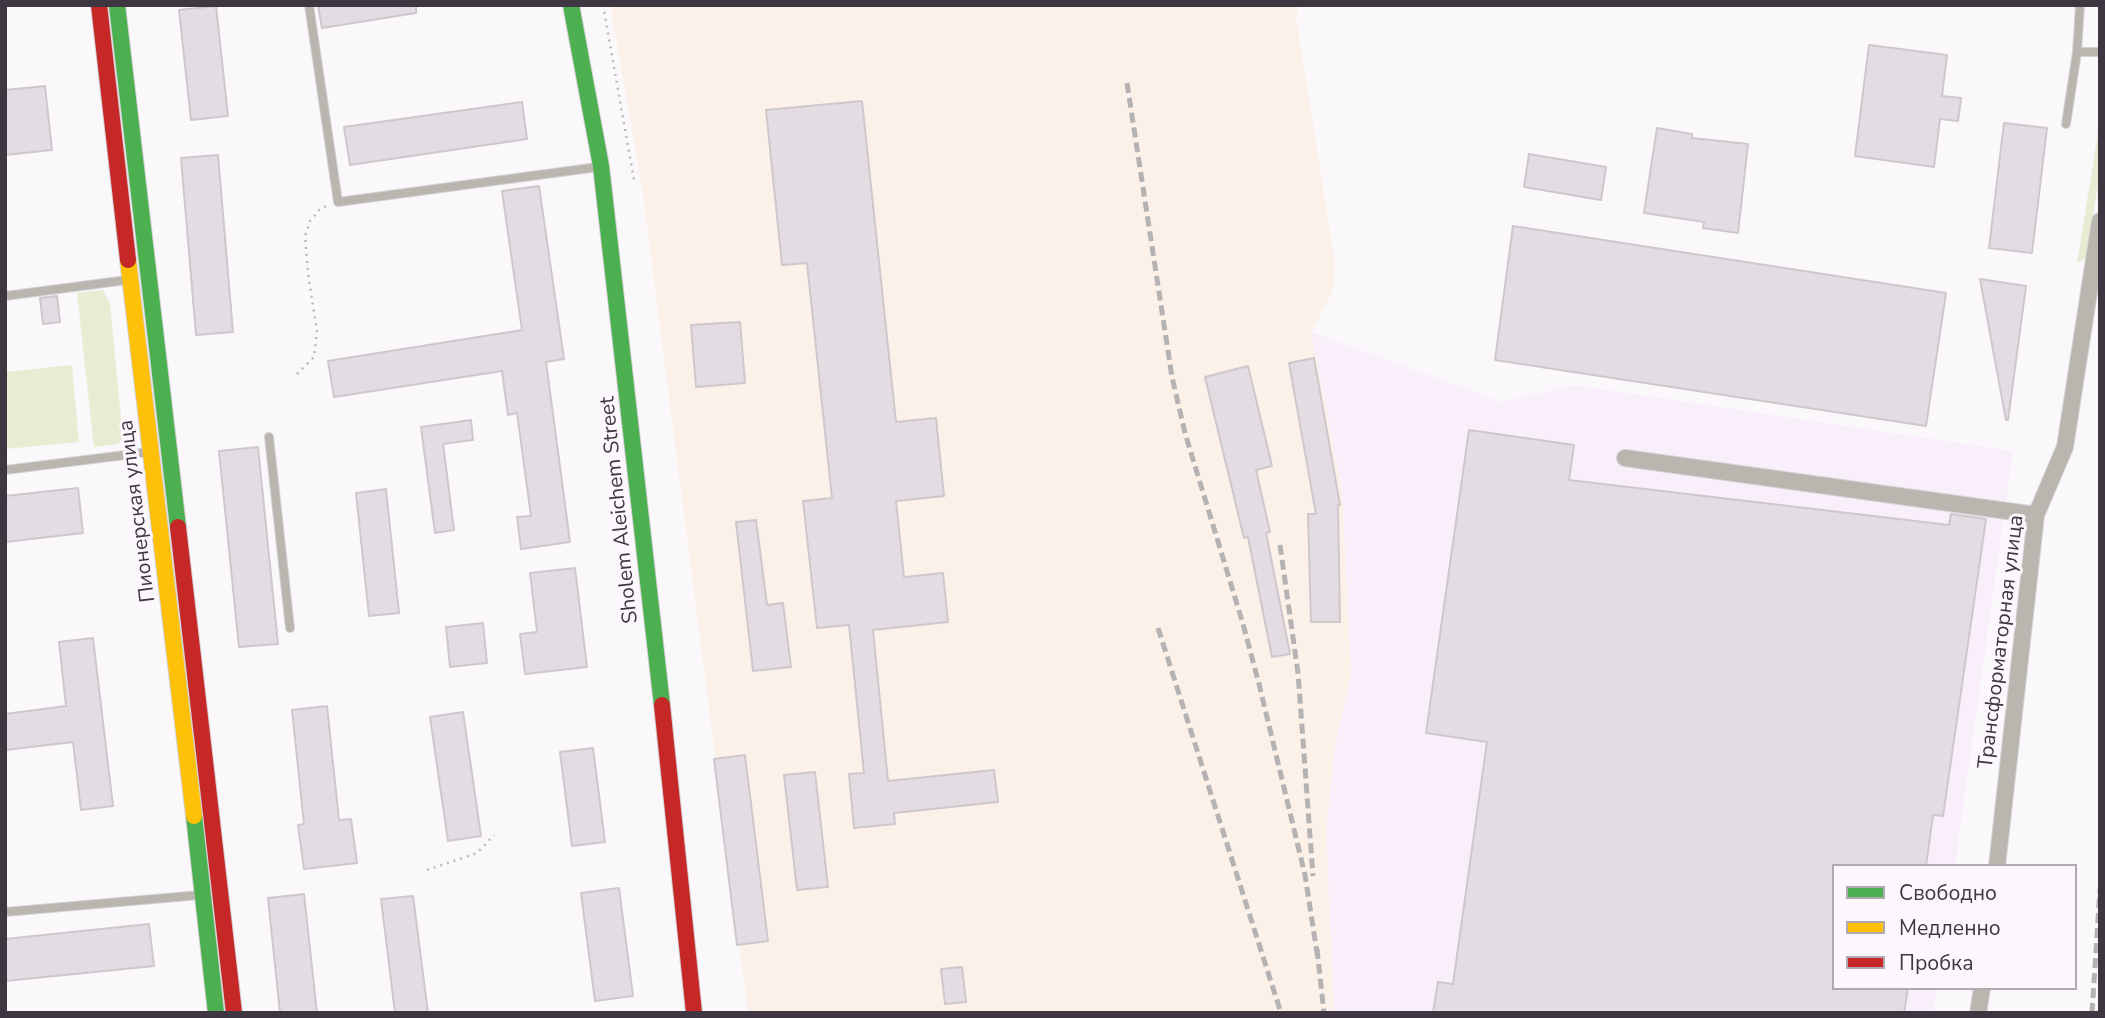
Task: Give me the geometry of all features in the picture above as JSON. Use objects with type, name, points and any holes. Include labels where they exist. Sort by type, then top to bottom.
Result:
[{"type":"main road","name":"Пионерская улица","points":[[99,5],[114,148],[140,278],[169,450],[234,1013]]},
{"type":"main road","name":"Пионерская улица","points":[[117,5],[152,452],[216,1013]]},
{"type":"main road","name":"Sholem Aleichem Street","points":[[571,5],[601,166],[647,558],[694,1013]]},
{"type":"main road","points":[[152,452],[169,450]]},
{"type":"main road","points":[[204,894],[221,893]]},
{"type":"street","name":"Трансформаторная улица","points":[[1997,864],[2036,515],[2065,447],[2100,221]]},
{"type":"street","points":[[1625,458],[2036,515]]},
{"type":"street","points":[[1978,1013],[1982,990]]},
{"type":"lane","points":[[309,5],[338,202],[601,166]]},
{"type":"lane","points":[[2066,124],[2077,52],[2080,5]]},
{"type":"lane","points":[[2077,52],[2100,52]]},
{"type":"lane","points":[[5,296],[140,278]]},
{"type":"lane","points":[[270,437],[290,628]]},
{"type":"lane","points":[[5,470],[152,452]]},
{"type":"lane","points":[[5,912],[204,894]]},
{"type":"path","points":[[603,5],[634,180]]},
{"type":"path","points":[[297,374],[314,357],[317,332],[305,236],[310,221],[321,208],[338,202]]},
{"type":"path","points":[[427,870],[477,853],[494,835]]},
{"type":"shaded area","points":[[610,5],[1299,5],[1296,17],[1335,262],[1333,291],[1311,332],[1342,489],[1351,674],[1335,745],[1326,830],[1334,1013],[748,1013],[642,187]]},
{"type":"shaded area","points":[[1311,332],[1502,402],[1574,385],[2013,451],[1955,864],[1832,864],[1832,990],[1937,990],[1934,1013],[1334,1013],[1326,830],[1335,745],[1351,674],[1342,489]]},
{"type":"green space","points":[[2100,120],[2100,170],[2087,257],[2077,263]]},
{"type":"green space","points":[[103,290],[110,303],[123,438],[118,444],[94,447],[77,293]]},
{"type":"green space","points":[[72,365],[79,442],[5,449],[5,372]]},
{"type":"building","points":[[318,5],[416,5],[416,13],[322,28]]},
{"type":"building","points":[[216,6],[228,116],[191,120],[179,10]]},
{"type":"building","points":[[1869,45],[1947,55],[1942,96],[1961,98],[1958,121],[1940,119],[1934,167],[1855,156]]},
{"type":"building","points":[[45,86],[52,150],[5,155],[5,90]]},
{"type":"building","points":[[862,101],[896,422],[936,418],[944,496],[896,501],[904,577],[943,573],[948,622],[873,630],[888,781],[994,770],[998,802],[894,813],[895,824],[854,828],[849,774],[864,773],[849,625],[817,628],[803,501],[832,498],[807,263],[782,265],[766,110]]},
{"type":"building","points":[[522,102],[527,139],[350,165],[344,127]]},
{"type":"building","points":[[2004,123],[2047,128],[2032,253],[1989,248]]},
{"type":"building","points":[[1657,128],[1692,134],[1692,138],[1748,144],[1738,233],[1703,228],[1704,222],[1644,213]]},
{"type":"building","points":[[1529,154],[1606,167],[1601,200],[1524,187]]},
{"type":"building","points":[[218,155],[233,332],[196,335],[181,158]]},
{"type":"building","points":[[539,186],[564,359],[546,362],[570,542],[521,549],[517,517],[531,516],[517,413],[508,415],[502,371],[334,397],[328,361],[522,330],[502,191]]},
{"type":"building","points":[[1513,226],[1946,293],[1926,426],[1495,360]]},
{"type":"building","points":[[1980,279],[2026,286],[2008,420],[2006,420]]},
{"type":"building","points":[[57,296],[60,322],[43,324],[40,298]]},
{"type":"building","points":[[740,322],[745,383],[696,387],[691,325]]},
{"type":"building","points":[[1314,358],[1340,505],[1340,622],[1311,622],[1308,514],[1316,514],[1289,363]]},
{"type":"building","points":[[1248,366],[1272,466],[1256,470],[1270,532],[1266,533],[1290,654],[1272,657],[1248,537],[1244,538],[1205,377]]},
{"type":"building","points":[[471,420],[473,440],[443,444],[454,530],[435,533],[421,427]]},
{"type":"building","points":[[1469,430],[1574,445],[1569,480],[1949,525],[1951,514],[1986,519],[1943,816],[1933,815],[1926,864],[1832,864],[1832,990],[1908,990],[1904,1013],[1433,1013],[1438,982],[1453,984],[1487,742],[1426,733]]},
{"type":"building","points":[[258,447],[278,644],[239,647],[219,451]]},
{"type":"building","points":[[78,488],[83,533],[5,542],[5,496]]},
{"type":"building","points":[[386,489],[399,613],[369,616],[356,493]]},
{"type":"building","points":[[756,520],[767,605],[783,603],[791,667],[753,671],[736,522]]},
{"type":"building","points":[[575,568],[587,667],[525,674],[520,634],[537,632],[530,573]]},
{"type":"building","points":[[483,623],[487,663],[450,667],[446,627]]},
{"type":"building","points":[[93,638],[113,806],[81,810],[73,742],[5,750],[5,714],[66,706],[59,642]]},
{"type":"building","points":[[327,706],[339,820],[351,819],[357,863],[304,869],[298,825],[304,824],[292,710]]},
{"type":"building","points":[[463,712],[481,836],[448,841],[430,717]]},
{"type":"building","points":[[593,748],[605,842],[572,846],[560,752]]},
{"type":"building","points":[[745,755],[768,941],[737,945],[714,759]]},
{"type":"building","points":[[815,772],[828,887],[797,890],[784,775]]},
{"type":"building","points":[[619,888],[633,996],[595,1001],[581,893]]},
{"type":"building","points":[[304,894],[317,1013],[280,1013],[268,898]]},
{"type":"building","points":[[413,896],[428,1013],[395,1013],[381,899]]},
{"type":"building","points":[[149,924],[154,966],[5,981],[5,939]]},
{"type":"building","points":[[962,967],[966,1002],[945,1004],[941,969]]},
{"type":"railway","points":[[1127,83],[1172,377],[1185,433],[1259,684],[1305,875],[1318,959]]},
{"type":"railway","points":[[1280,545],[1298,673],[1313,876]]},
{"type":"railway","points":[[1158,628],[1281,1013]]},
{"type":"railway","points":[[2092,1013],[2100,889]]},
{"type":"railway","points":[[1317,949],[1324,1013]]},
{"type":"traffic: fast","points":[[117,5],[178,527]]},
{"type":"traffic: fast","points":[[571,5],[601,166],[662,705]]},
{"type":"traffic: fast","points":[[194,816],[216,1013]]},
{"type":"traffic: slow","points":[[128,260],[194,816]]},
{"type":"traffic: jam","points":[[99,5],[128,260]]},
{"type":"traffic: jam","points":[[178,527],[234,1013]]},
{"type":"traffic: jam","points":[[662,705],[694,1013]]}]
